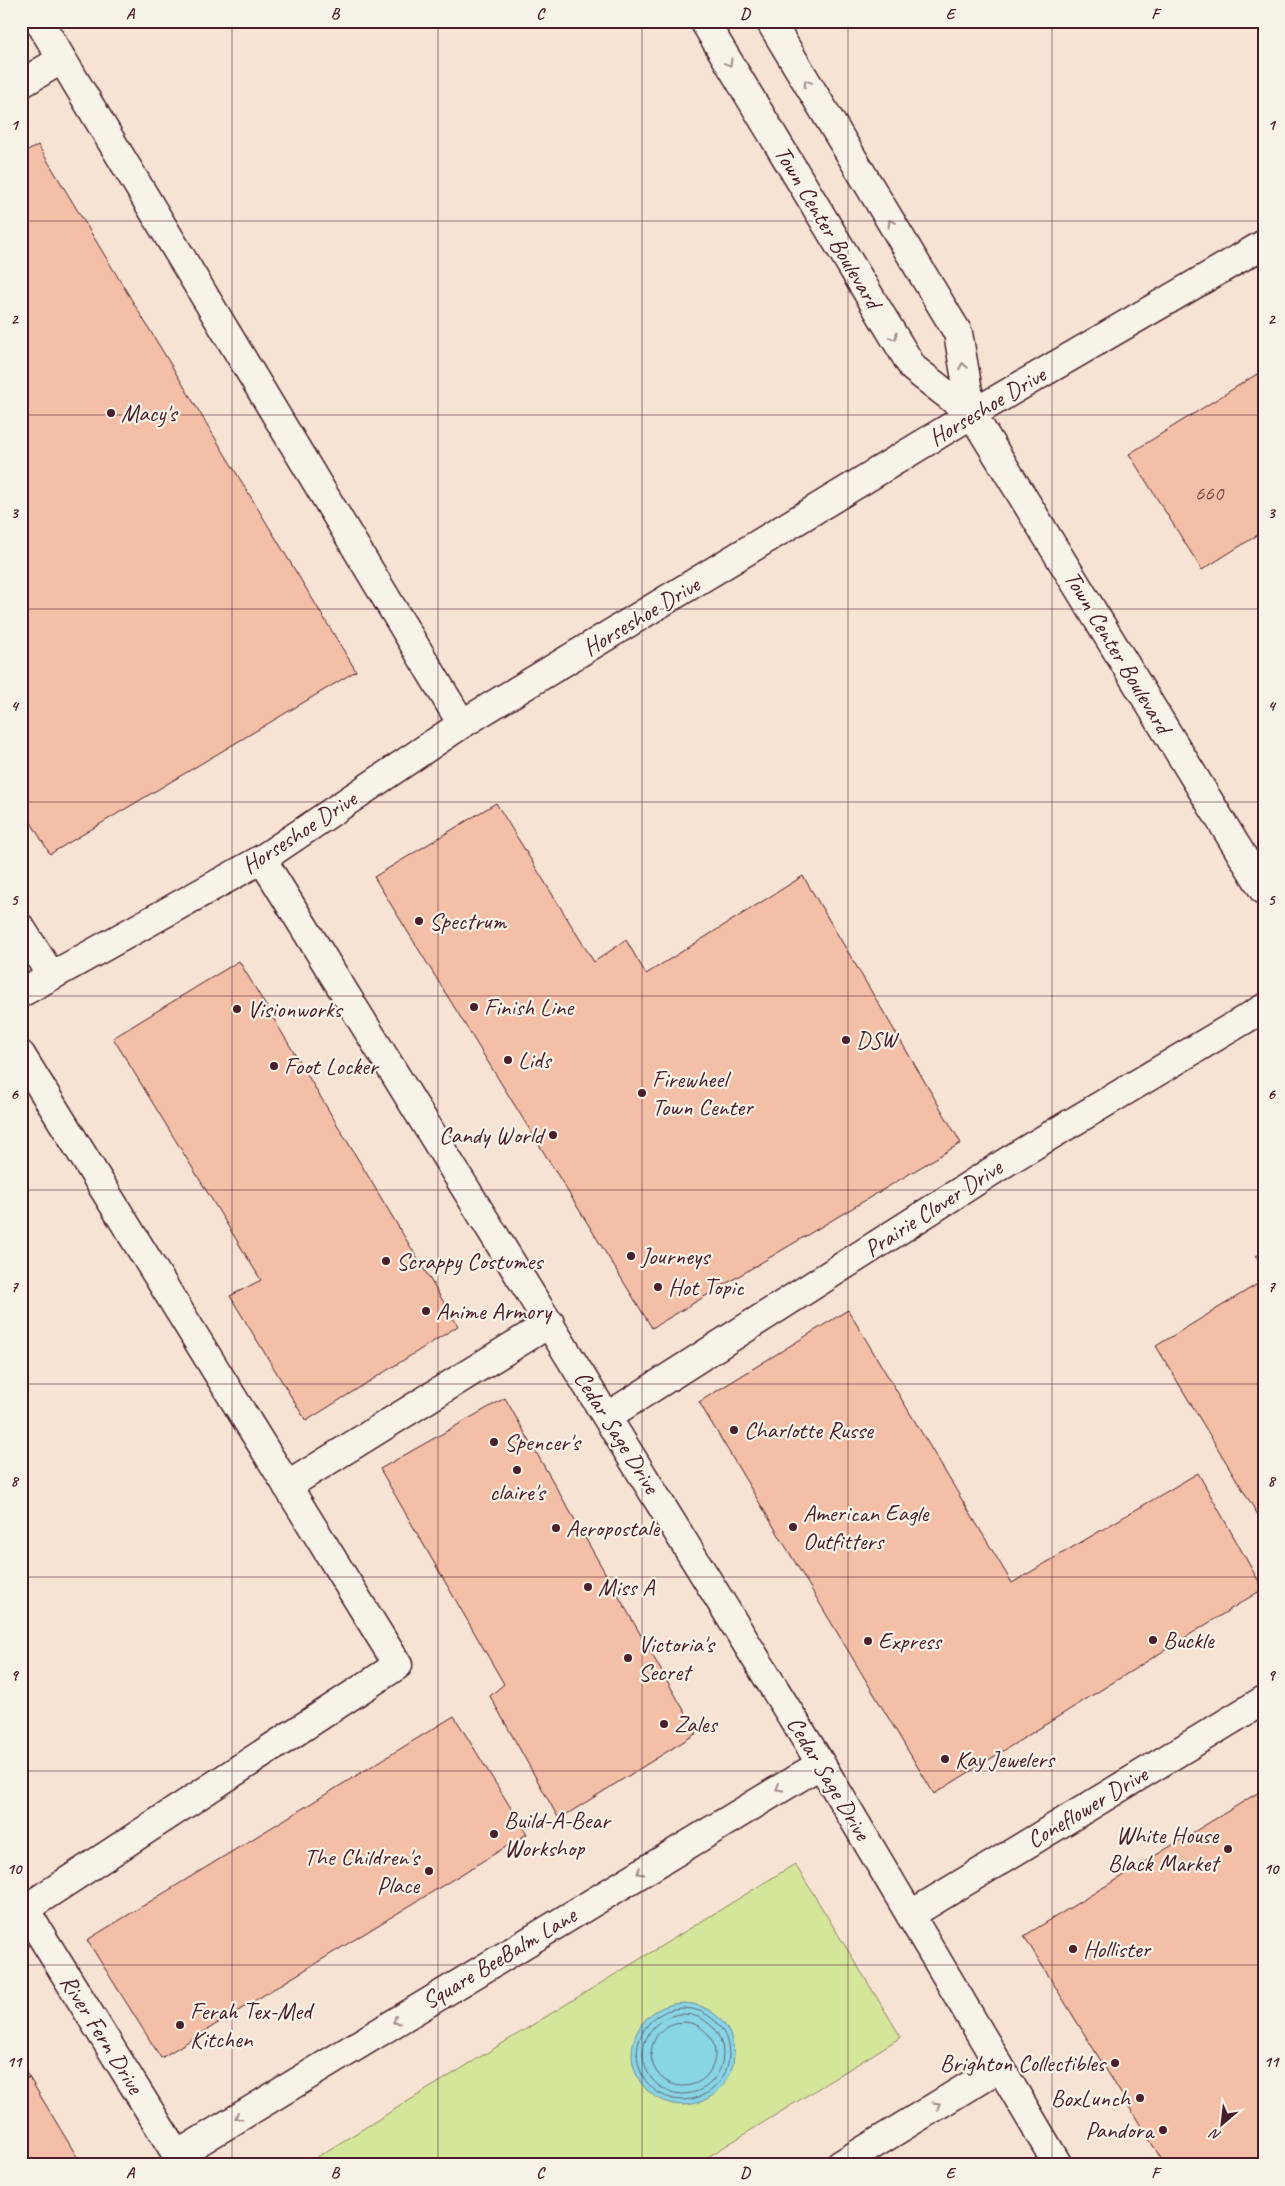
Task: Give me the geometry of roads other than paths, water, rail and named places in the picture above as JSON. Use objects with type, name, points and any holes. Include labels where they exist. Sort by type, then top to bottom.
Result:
[{"type":"street","points":[[39,21],[462,724]]},
{"type":"street","name":"Town Center Boulevard","points":[[704,21],[913,368],[972,414],[1264,891]]},
{"type":"street","name":"Town Center Boulevard","points":[[770,21],[958,333],[972,414]]},
{"type":"street","points":[[21,84],[62,59]]},
{"type":"street","name":"Horseshoe Drive","points":[[21,993],[50,975],[262,859],[462,724],[972,414],[1264,244]]},
{"type":"street","name":"Cedar Sage Drive","points":[[262,859],[608,1416],[821,1764],[1058,2165]]},
{"type":"street","points":[[21,928],[50,975]]},
{"type":"street","name":"Prairie Clover Drive","points":[[608,1416],[1011,1158],[1264,1008]]},
{"type":"street","points":[[21,1055],[398,1665],[23,1906]]},
{"type":"street","points":[[287,1486],[550,1323]]},
{"type":"street","name":"Coneflower Drive","points":[[910,1915],[1264,1700]]},
{"type":"street","name":"Square BeeBalm Lane","points":[[180,2160],[821,1764]]},
{"type":"street","name":"River Fern Drive","points":[[23,1906],[180,2160]]},
{"type":"street","points":[[840,2165],[1000,2067]]},
{"type":"water","points":[[683,2003],[703,2007],[719,2018],[730,2034],[734,2054],[730,2074],[719,2090],[703,2101],[683,2105],[663,2101],[647,2090],[636,2074],[632,2054],[636,2034],[647,2018],[663,2007]]},
{"type":"place","name":"Macy's","points":[[111,413]]},
{"type":"place","name":"Spectrum","points":[[419,921]]},
{"type":"place","name":"Finish Line","points":[[474,1007]]},
{"type":"place","name":"Visionworks","points":[[237,1009]]},
{"type":"place","name":"DSW","points":[[846,1040]]},
{"type":"place","name":"Lids","points":[[508,1060]]},
{"type":"place","name":"Foot Locker","points":[[274,1066]]},
{"type":"place","name":"Firewheel Town Center","points":[[642,1093]]},
{"type":"place","name":"Candy World","points":[[553,1135]]},
{"type":"place","name":"Journeys","points":[[631,1256]]},
{"type":"place","name":"Scrappy Costumes","points":[[386,1261]]},
{"type":"place","name":"Hot Topic","points":[[658,1287]]},
{"type":"place","name":"Anime Armory","points":[[426,1311]]},
{"type":"place","name":"Charlotte Russe","points":[[734,1430]]},
{"type":"place","name":"Spencer's","points":[[494,1442]]},
{"type":"place","name":"claire's","points":[[517,1470]]},
{"type":"place","name":"American Eagle Outfitters","points":[[793,1527]]},
{"type":"place","name":"Aeropostale","points":[[556,1528]]},
{"type":"place","name":"Miss A","points":[[588,1587]]},
{"type":"place","name":"Buckle","points":[[1153,1640]]},
{"type":"place","name":"Express","points":[[868,1641]]},
{"type":"place","name":"Victoria's Secret","points":[[628,1658]]},
{"type":"place","name":"Zales","points":[[664,1724]]},
{"type":"place","name":"Kay Jewelers","points":[[945,1759]]},
{"type":"place","name":"Build-A-Bear Workshop","points":[[494,1834]]},
{"type":"place","name":"White House Black Market","points":[[1228,1849]]},
{"type":"place","name":"The Children's Place","points":[[429,1871]]},
{"type":"place","name":"Hollister","points":[[1073,1949]]},
{"type":"place","name":"Ferah Tex-Med Kitchen","points":[[180,2025]]},
{"type":"place","name":"Brighton Collectibles","points":[[1115,2063]]},
{"type":"place","name":"BoxLunch","points":[[1140,2098]]},
{"type":"place","name":"Pandora","points":[[1163,2130]]}]
